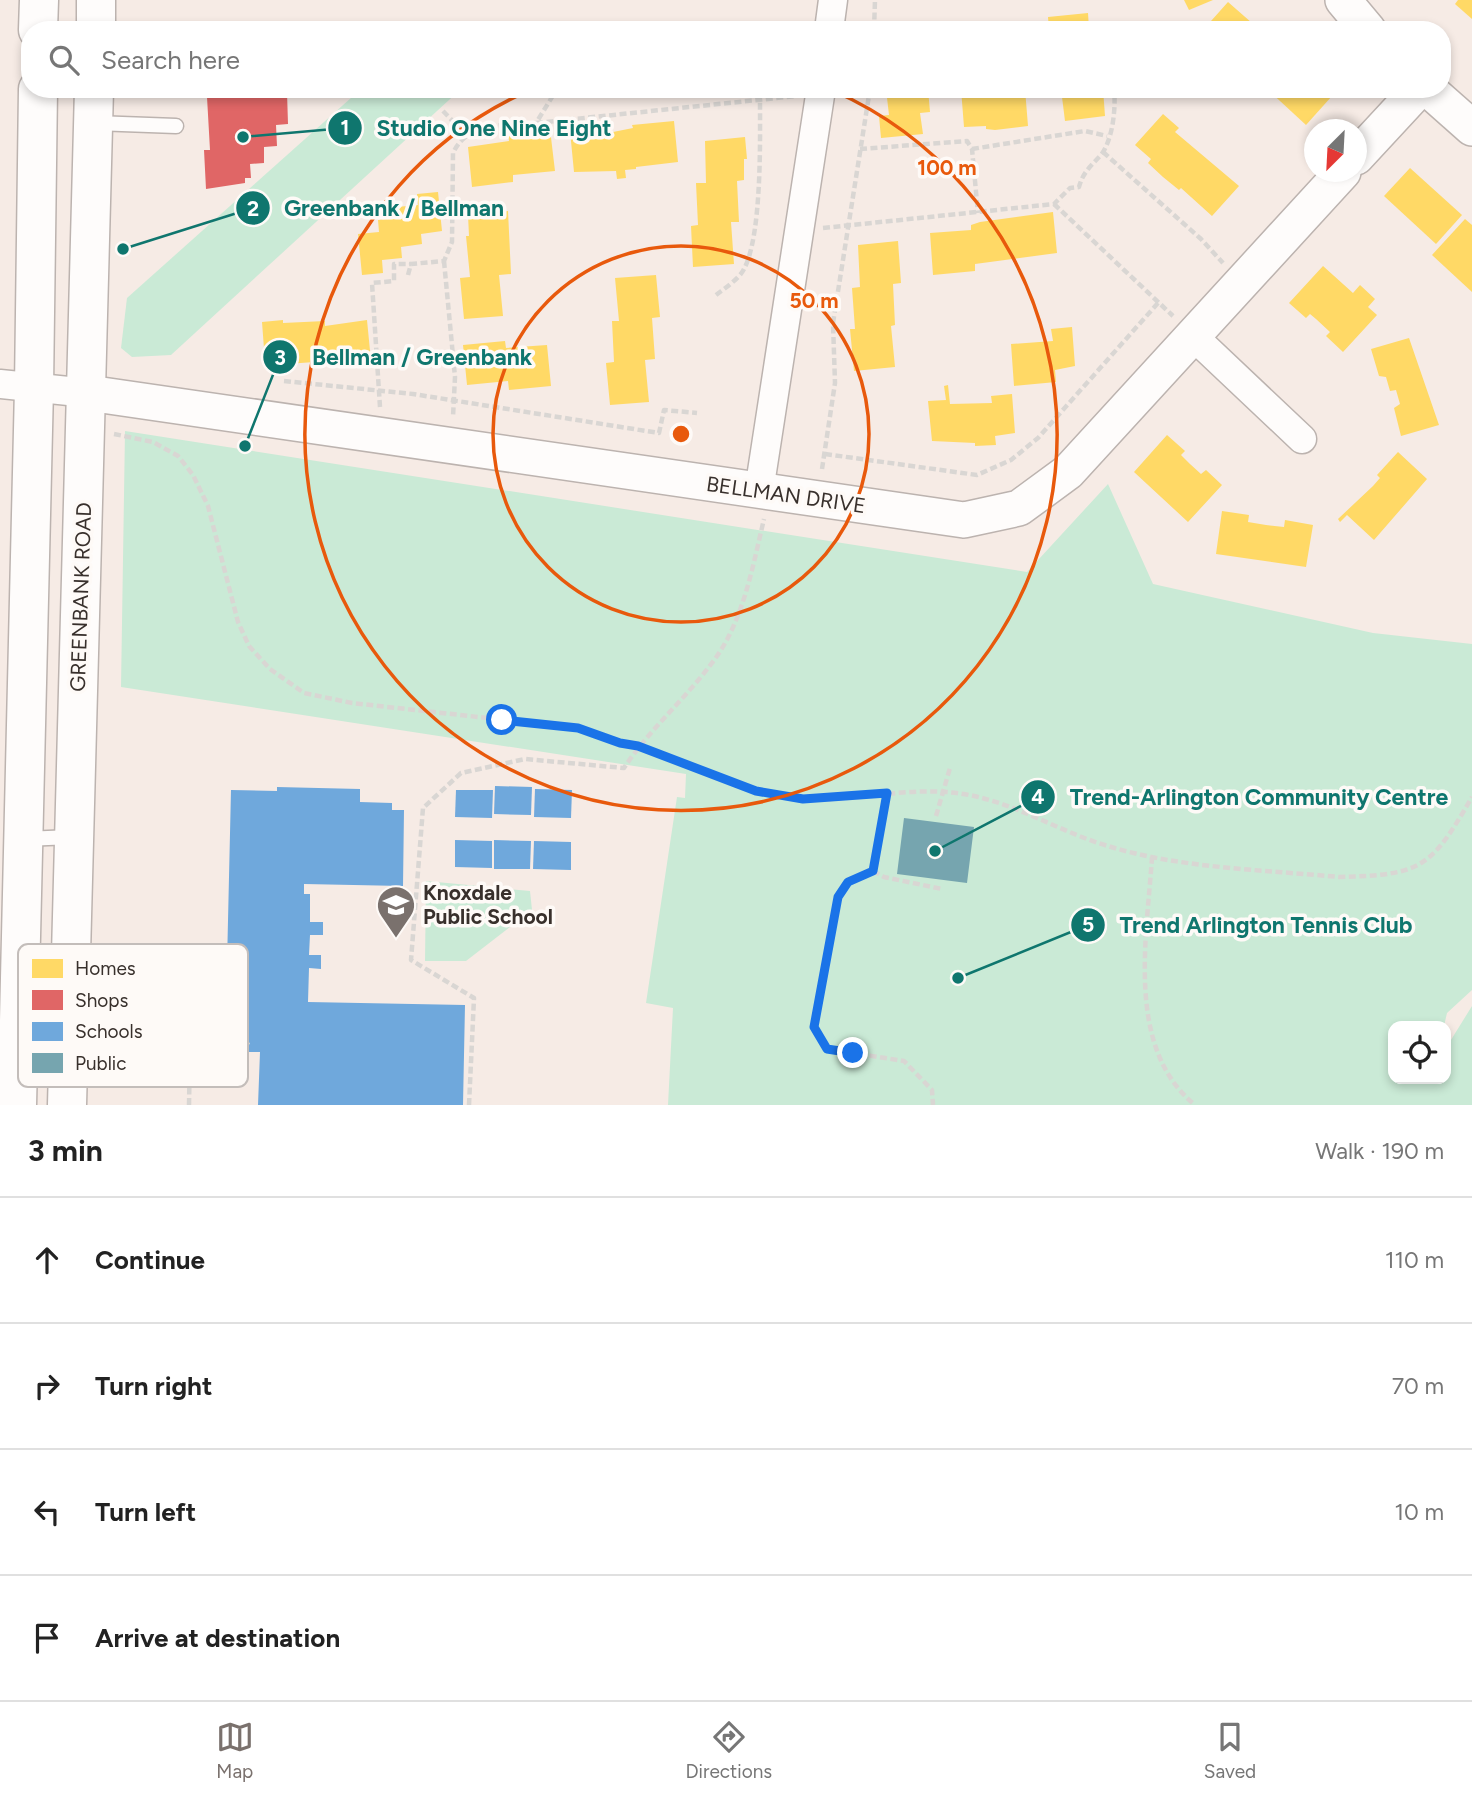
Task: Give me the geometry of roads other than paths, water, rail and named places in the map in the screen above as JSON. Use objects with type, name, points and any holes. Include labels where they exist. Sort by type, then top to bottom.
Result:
[{"type":"main road","points":[[38,21],[39,0]]},
{"type":"main road","points":[[96,0],[96,21]]},
{"type":"main road","points":[[19,944],[17,386],[37,98]]},
{"type":"main road","name":"GREENBANK ROAD","points":[[70,944],[88,393],[94,106]]},
{"type":"main road","points":[[17,1105],[18,1038]]},
{"type":"main road","name":"GREENBANK ROAD","points":[[67,1087],[67,1105]]},
{"type":"street","points":[[830,21],[833,0]]},
{"type":"street","points":[[1343,0],[1360,21]]},
{"type":"street","points":[[762,505],[800,229],[811,98]]},
{"type":"street","points":[[1367,145],[1411,98]]},
{"type":"street","points":[[1437,98],[1472,128]]},
{"type":"street","name":"BELLMAN DRIVE","points":[[88,393],[452,446],[762,505],[817,499],[964,520],[1019,508],[1068,472],[1334,182]]},
{"type":"street","points":[[1193,336],[1302,439]]},
{"type":"street","points":[[17,386],[88,393]]},
{"type":"lane","points":[[94,106],[176,126]]},
{"type":"lane","points":[[21,839],[72,837]]},
{"type":"place","name":"Studio One Nine Eight","points":[[243,137]]},
{"type":"place","name":"Greenbank / Bellman","points":[[123,249]]},
{"type":"place","name":"Bellman / Greenbank","points":[[245,446]]},
{"type":"place","name":"Trend-Arlington Community Centre","points":[[935,851]]},
{"type":"place","name":"Knoxdale Public School","points":[[396,939]]},
{"type":"place","name":"Trend Arlington Tennis Club","points":[[958,978]]}]
